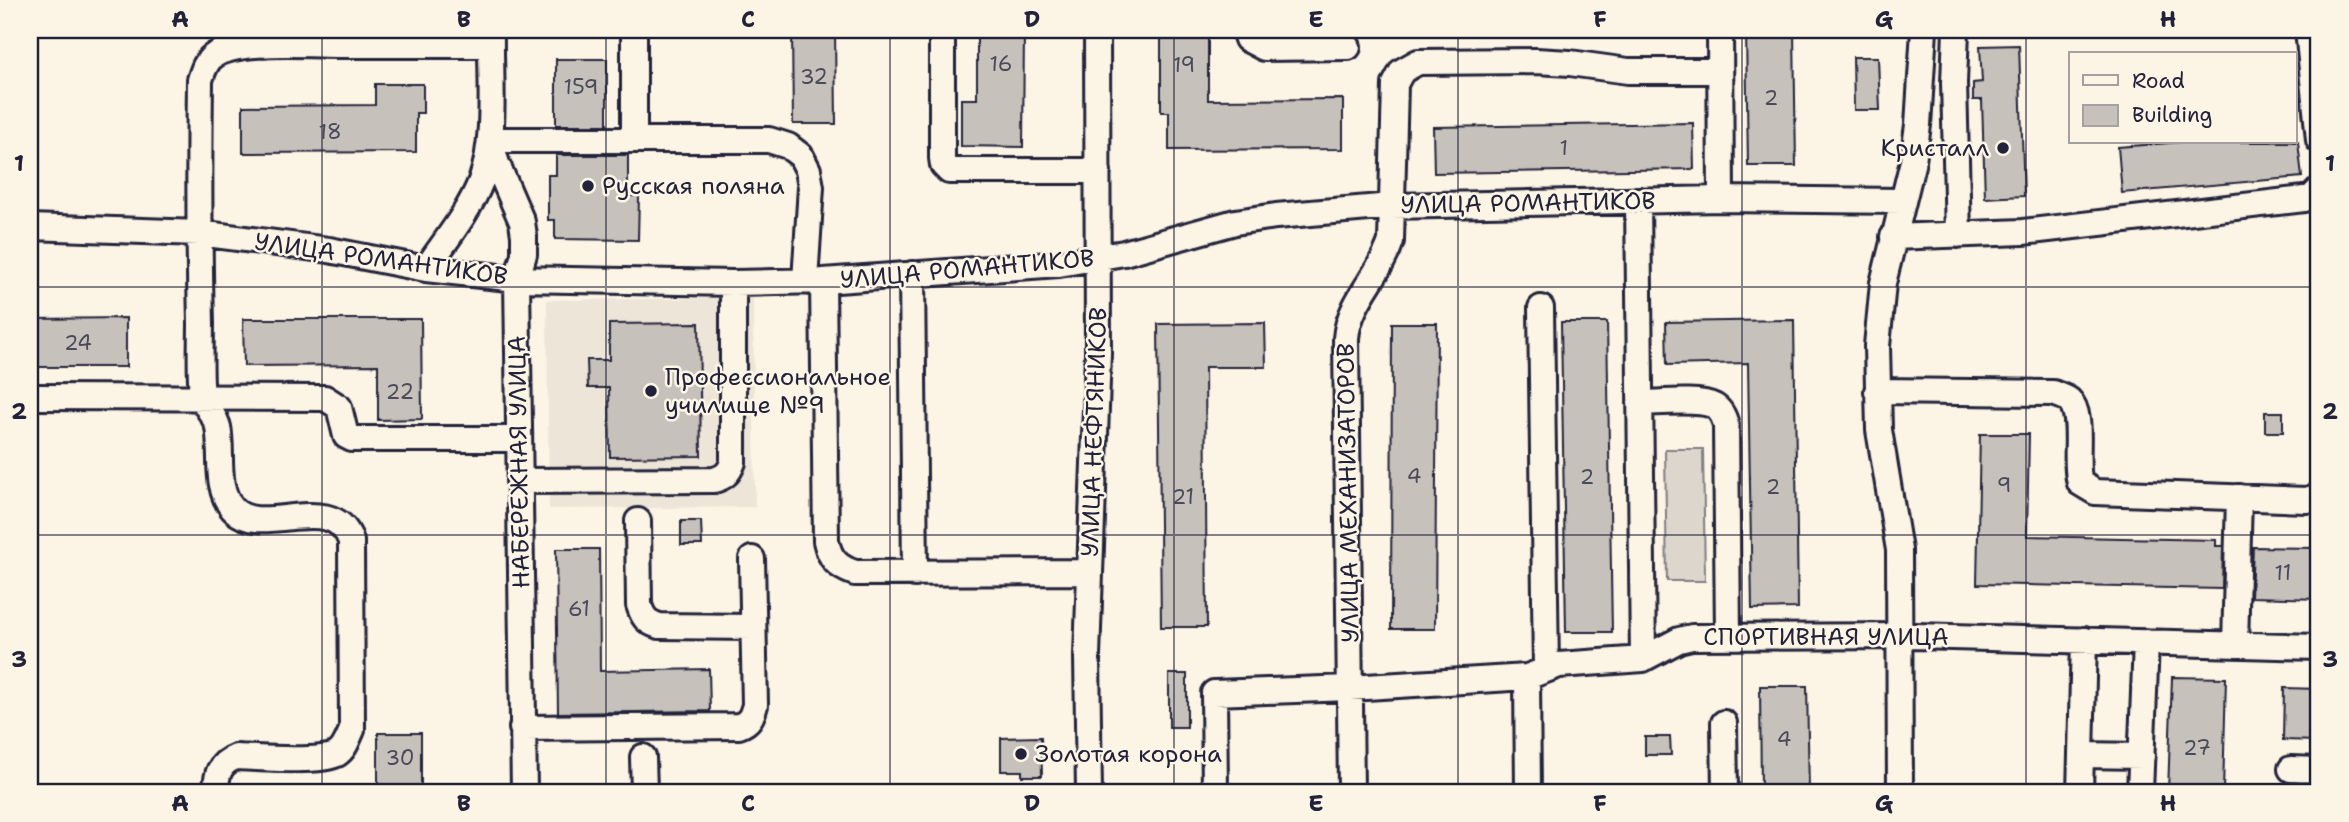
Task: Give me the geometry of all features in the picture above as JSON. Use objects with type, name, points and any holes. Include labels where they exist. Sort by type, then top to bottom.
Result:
[{"type":"street","points":[[634,30],[634,140]]},
{"type":"street","points":[[942,30],[942,159],[943,165],[949,171],[1098,171]]},
{"type":"street","name":"УЛИЦА НЕФТЯНИКОВ","points":[[1089,792],[1087,656],[1099,259],[1097,30]]},
{"type":"street","points":[[1244,30],[1247,39],[1264,48],[1348,47]]},
{"type":"street","points":[[1720,30],[1721,199]]},
{"type":"street","points":[[1900,792],[1899,550],[1879,430],[1879,316],[1893,237],[1913,161],[1924,30]]},
{"type":"street","points":[[1956,30],[1954,83],[1958,235]]},
{"type":"street","points":[[2308,30],[2319,140]]},
{"type":"street","points":[[216,792],[219,769],[236,757],[323,758],[338,753],[346,745],[352,730],[351,541],[347,531],[339,523],[326,517],[247,518],[232,508],[221,482],[218,425],[203,398],[199,233],[200,80],[204,66],[213,56],[226,49],[253,45],[337,37],[490,37]]},
{"type":"street","name":"НАБЕРЕЖНАЯ УЛИЦА","points":[[426,269],[475,195],[482,179],[490,140],[490,37]]},
{"type":"street","name":"УЛИЦА МЕХАНИЗАТОРОВ","points":[[1351,792],[1346,338],[1352,311],[1387,253],[1391,241],[1395,84],[1402,71],[1418,62],[1536,61],[1628,71],[1720,71]]},
{"type":"street","points":[[1921,84],[1954,83]]},
{"type":"street","points":[[490,140],[769,140],[788,146],[801,156],[808,170],[811,187],[828,553],[842,569],[855,573],[1089,572]]},
{"type":"street","name":"НАБЕРЕЖНАЯ УЛИЦА","points":[[490,140],[506,187],[522,222],[524,236],[524,254],[517,279],[524,792]]},
{"type":"street","points":[[1893,237],[2023,232],[2304,199],[2312,197],[2319,190]]},
{"type":"street","name":"УЛИЦА РОМАНТИКОВ","points":[[30,227],[199,233],[329,250],[426,269],[517,279],[733,283],[814,281],[1026,267],[1099,259],[1235,222],[1392,206],[1721,199],[1902,201]]},
{"type":"street","points":[[1638,200],[1643,659]]},
{"type":"street","points":[[912,274],[915,574]]},
{"type":"street","points":[[519,481],[714,480],[730,471],[733,462],[733,283]]},
{"type":"street","points":[[1528,792],[1537,673],[1541,308]]},
{"type":"street","points":[[1877,391],[2053,393],[2068,400],[2077,413],[2076,471],[2080,483],[2095,492],[2307,499],[2319,496]]},
{"type":"street","points":[[30,397],[325,398],[339,407],[343,429],[346,436],[352,439],[518,439]]},
{"type":"street","points":[[1640,403],[1703,403],[1715,406],[1722,414],[1726,425],[1728,636]]},
{"type":"street","points":[[2235,645],[2239,497]]},
{"type":"street","points":[[638,521],[639,605],[649,623],[659,626],[753,626]]},
{"type":"street","points":[[522,728],[739,726],[747,723],[755,705],[752,559]]},
{"type":"street","name":"СПОРТИВНАЯ УЛИЦА","points":[[1215,792],[1214,693],[1350,688],[1537,673],[1574,663],[1643,659],[1679,640],[1728,636],[2084,640],[2319,647]]},
{"type":"street","points":[[2080,792],[2084,640]]},
{"type":"street","points":[[2140,792],[2146,642]]},
{"type":"street","points":[[1724,723],[1725,792]]},
{"type":"street","points":[[2081,755],[2141,756]]},
{"type":"street","points":[[643,757],[644,792]]},
{"type":"street","points":[[2291,769],[2319,770]]},
{"type":"shaded area","name":"Профессиональное училище №9","points":[[753,298],[755,507],[549,509],[547,300]]},
{"type":"shaded area","points":[[1665,449],[1703,449],[1705,581],[1667,581]]},
{"type":"building","points":[[792,30],[835,30],[836,124],[793,124]]},
{"type":"building","points":[[977,30],[1024,30],[1023,147],[961,146],[961,99],[977,99]]},
{"type":"building","points":[[1161,30],[1208,30],[1208,100],[1343,99],[1343,149],[1169,150],[1169,112],[1161,112]]},
{"type":"building","points":[[1746,30],[1794,30],[1796,166],[1748,166]]},
{"type":"building","name":"Кристалл","points":[[2019,45],[2024,196],[1985,198],[1982,100],[1973,100],[1973,83],[1982,82],[1980,46]]},
{"type":"building","points":[[1853,57],[1878,57],[1880,110],[1854,110]]},
{"type":"building","points":[[556,59],[607,59],[607,125],[556,125]]},
{"type":"building","points":[[375,84],[423,84],[423,113],[416,113],[416,152],[243,153],[243,106],[375,105]]},
{"type":"building","points":[[1693,123],[1694,169],[1434,173],[1433,127]]},
{"type":"building","points":[[2298,142],[2302,177],[2122,193],[2118,147]]},
{"type":"building","name":"Русская поляна","points":[[556,155],[628,155],[628,196],[639,196],[638,240],[555,239],[555,220],[548,220],[548,175],[556,175]]},
{"type":"building","points":[[126,318],[126,367],[30,367],[30,319]]},
{"type":"building","points":[[243,319],[421,319],[422,419],[378,420],[378,365],[244,366]]},
{"type":"building","points":[[1794,320],[1798,608],[1752,609],[1748,363],[1667,365],[1666,322]]},
{"type":"building","points":[[1561,322],[1607,322],[1612,632],[1566,632]]},
{"type":"building","points":[[699,323],[701,456],[610,457],[609,388],[588,388],[587,360],[609,360],[609,324]]},
{"type":"building","points":[[1265,323],[1266,367],[1205,367],[1207,627],[1161,627],[1158,324]]},
{"type":"building","points":[[1392,323],[1437,323],[1435,629],[1391,629]]},
{"type":"building","points":[[2265,412],[2283,412],[2283,432],[2265,432]]},
{"type":"building","points":[[1980,434],[2029,434],[2027,536],[2216,540],[2216,546],[2223,546],[2222,589],[1977,584]]},
{"type":"building","points":[[681,521],[701,521],[702,545],[681,545]]},
{"type":"building","points":[[2253,547],[2319,548],[2319,599],[2251,597]]},
{"type":"building","points":[[556,549],[599,549],[600,671],[709,669],[710,711],[558,713]]},
{"type":"building","points":[[1169,674],[1187,674],[1187,727],[1169,727]]},
{"type":"building","points":[[2172,677],[2226,678],[2223,792],[2168,792]]},
{"type":"building","points":[[1760,686],[1807,686],[1809,792],[1761,792]]},
{"type":"building","points":[[2284,688],[2319,689],[2319,741],[2283,740]]},
{"type":"building","points":[[378,733],[421,733],[421,792],[378,792]]},
{"type":"building","name":"Золотая корона","points":[[1041,737],[1042,776],[1022,776],[1022,771],[1001,771],[1001,738]]},
{"type":"building","points":[[1645,737],[1670,737],[1671,755],[1645,755]]},
{"type":"place","name":"Кристалл","points":[[2003,148]]},
{"type":"place","name":"Русская поляна","points":[[588,186]]},
{"type":"place","name":"Профессиональное училище №9","points":[[651,391]]},
{"type":"place","name":"Золотая корона","points":[[1021,754]]}]
